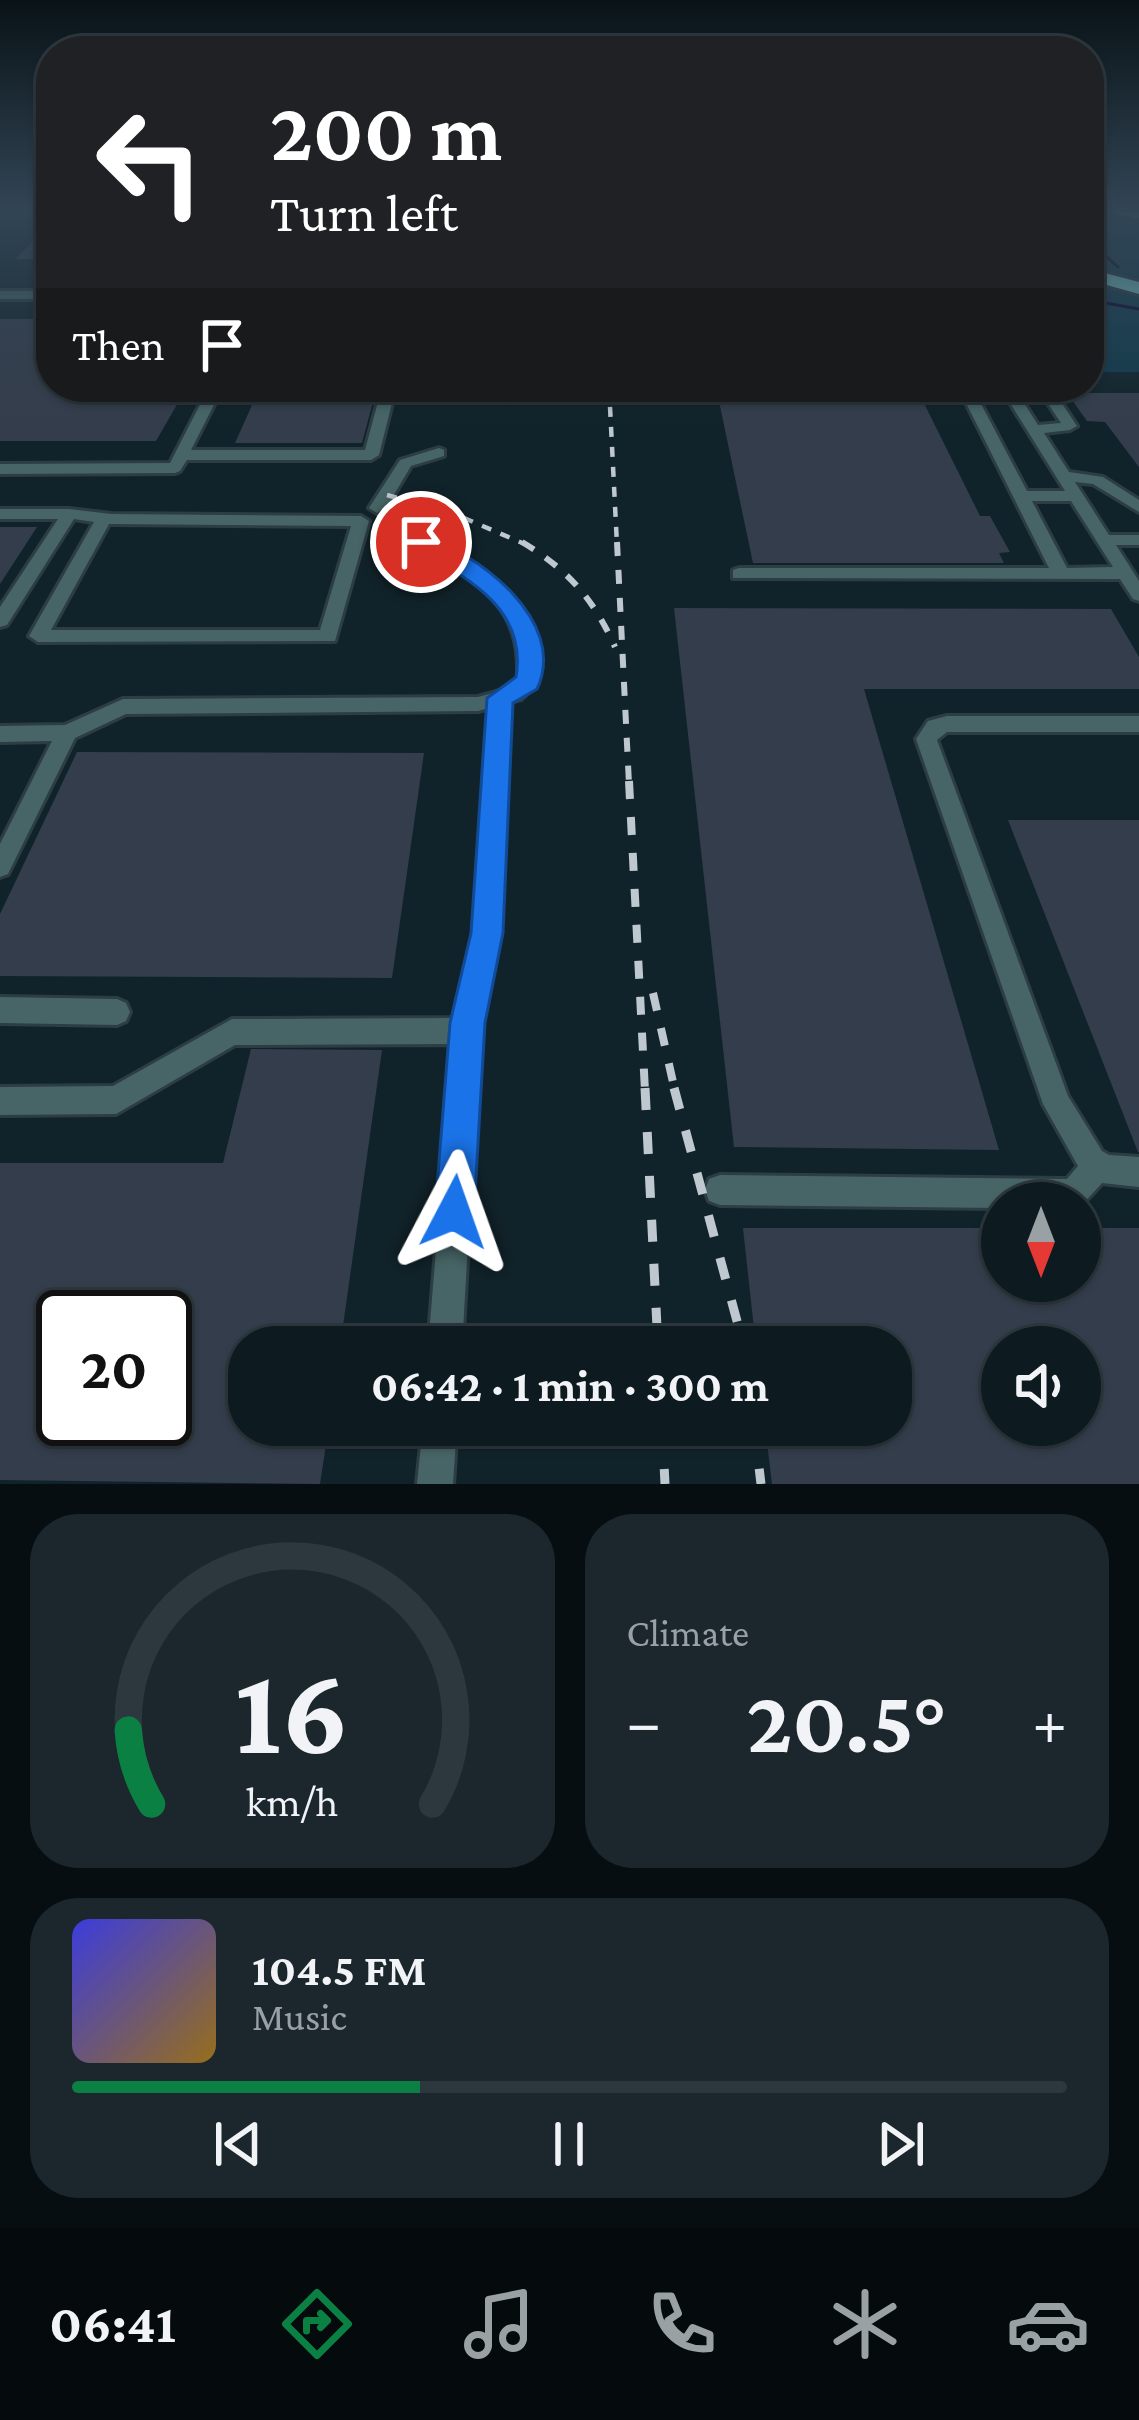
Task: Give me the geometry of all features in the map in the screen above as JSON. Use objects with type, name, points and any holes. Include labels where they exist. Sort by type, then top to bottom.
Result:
[{"type":"street","points":[[0,296],[36,295]]},
{"type":"street","points":[[0,469],[175,469],[208,402]]},
{"type":"street","points":[[181,455],[371,455],[385,402]]},
{"type":"street","points":[[973,402],[1061,573]]},
{"type":"street","points":[[1017,402],[1139,595]]},
{"type":"street","points":[[1034,430],[1070,426],[1054,402]]},
{"type":"street","points":[[976,408],[1021,409]]},
{"type":"street","points":[[0,514],[361,520],[368,519],[384,500],[405,463],[439,453]]},
{"type":"street","points":[[1064,476],[1097,480],[1139,507]]},
{"type":"street","points":[[1020,496],[1076,496]]},
{"type":"street","points":[[0,734],[67,733],[123,707],[478,704],[528,682],[531,665],[520,619],[490,580],[442,557],[399,527],[394,505],[384,500]]},
{"type":"street","points":[[0,621],[69,514]]},
{"type":"street","points":[[104,518],[38,636],[328,636],[361,520]]},
{"type":"street","points":[[1104,540],[1139,540]]},
{"type":"street","points":[[739,574],[1125,573]]},
{"type":"street","points":[[446,1326],[467,1031],[487,933],[500,698]]},
{"type":"street","points":[[1139,724],[947,724],[935,727],[926,739],[1057,1104],[1079,1144],[1098,1165],[1139,1172]]},
{"type":"street","points":[[0,867],[67,733]]},
{"type":"street","points":[[0,1010],[117,1012]]},
{"type":"street","points":[[0,1101],[116,1100],[232,1032],[467,1031]]},
{"type":"street","points":[[720,1190],[1074,1194],[1098,1165]]},
{"type":"street","points":[[435,1484],[438,1446]]},
{"type":"shaded area","points":[[1104,284],[1139,295],[1139,372],[1104,372]]},
{"type":"building","points":[[0,319],[36,319],[36,402],[178,402],[156,441],[0,441]]},
{"type":"building","points":[[1104,393],[1139,393],[1139,467],[1105,422],[1087,421],[1073,402],[1104,402]]},
{"type":"building","points":[[253,402],[373,402],[362,443],[235,443]]},
{"type":"building","points":[[719,402],[923,402],[980,516],[990,516],[1010,552],[999,553],[1004,563],[753,563]]},
{"type":"building","points":[[0,527],[37,527],[0,584]]},
{"type":"building","points":[[674,608],[1111,609],[1139,657],[1139,689],[864,689],[999,1150],[734,1147]]},
{"type":"building","points":[[77,752],[424,753],[392,978],[0,976],[0,914]]},
{"type":"building","points":[[1008,820],[1139,820],[1139,1152],[1138,1152]]},
{"type":"building","points":[[251,1049],[382,1050],[343,1326],[228,1326],[228,1446],[326,1446],[320,1484],[0,1480],[0,1163],[223,1163]]},
{"type":"building","points":[[743,1228],[981,1228],[981,1302],[1101,1302],[1101,1228],[1139,1228],[1139,1484],[772,1484],[767,1446],[912,1446],[912,1326],[754,1326]]},
{"type":"waterway","points":[[1104,303],[1139,309]]},
{"type":"railway","points":[[610,402],[617,545]]},
{"type":"railway","points":[[387,495],[457,515],[525,544]]},
{"type":"railway","points":[[522,542],[525,544]]},
{"type":"railway","points":[[617,542],[629,784]]},
{"type":"railway","points":[[525,544],[578,587],[615,647]]},
{"type":"railway","points":[[629,781],[645,1091]]},
{"type":"railway","points":[[653,993],[675,1091]]},
{"type":"railway","points":[[645,1088],[657,1326]]},
{"type":"railway","points":[[674,1088],[738,1326]]},
{"type":"railway","points":[[663,1446],[665,1484]]},
{"type":"railway","points":[[756,1446],[761,1484]]},
{"type":"route","points":[[421,542],[490,580],[520,619],[531,665],[528,682],[500,698],[487,933],[468,1023],[454,1212]]}]
